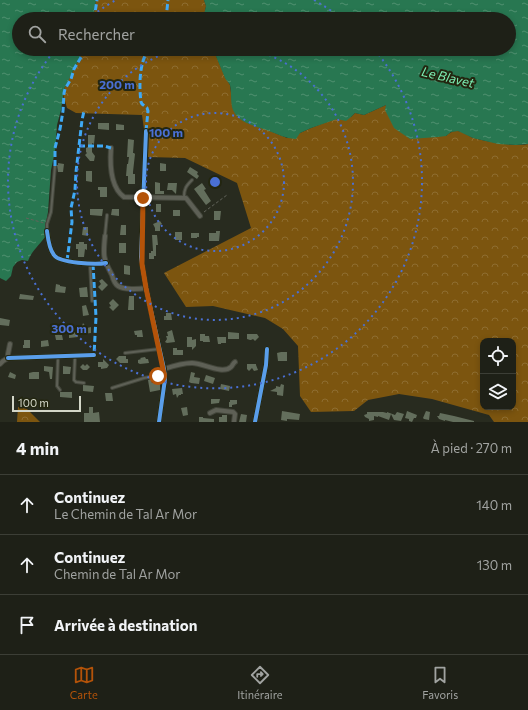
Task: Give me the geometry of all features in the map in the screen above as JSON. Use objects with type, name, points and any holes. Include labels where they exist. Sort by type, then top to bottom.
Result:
[{"type":"street","points":[[146,131],[141,257],[165,379],[159,422]]},
{"type":"street","points":[[111,148],[110,164],[112,176],[119,193],[124,197],[186,198],[200,216]]},
{"type":"street","points":[[47,231],[51,250],[56,258],[90,264],[106,263]]},
{"type":"street","points":[[105,236],[104,253],[106,263],[115,283],[123,288],[146,288]]},
{"type":"street","points":[[8,358],[10,344]]},
{"type":"street","points":[[255,422],[266,365],[266,349]]},
{"type":"street","points":[[0,364],[8,358],[94,355]]},
{"type":"street","points":[[164,371],[184,364],[194,363],[224,370],[235,362]]},
{"type":"street","points":[[210,413],[216,410],[234,412],[234,422]]},
{"type":"lane","points":[[47,231],[51,212],[55,166]]},
{"type":"lane","points":[[184,198],[184,190],[192,180]]},
{"type":"lane","points":[[105,236],[107,215]]},
{"type":"lane","points":[[90,264],[92,301]]},
{"type":"lane","points":[[125,353],[160,349]]},
{"type":"lane","points":[[75,356],[74,380],[76,382],[84,382]]},
{"type":"lane","points":[[58,357],[57,386],[60,390]]},
{"type":"lane","points":[[112,388],[164,371]]},
{"type":"path","points":[[200,216],[205,210],[227,195]]},
{"type":"path","points":[[26,218],[48,224]]},
{"type":"green space","points":[[96,0],[204,0],[206,6],[205,12],[94,12]]},
{"type":"green space","points":[[80,56],[216,56],[230,85],[233,109],[270,131],[287,138],[337,118],[351,117],[355,113],[364,115],[386,105],[446,136],[451,132],[457,131],[480,140],[516,145],[528,144],[528,422],[494,422],[489,415],[432,399],[399,394],[368,400],[354,411],[311,412],[300,396],[298,346],[283,329],[265,318],[213,306],[186,307],[164,273],[251,228],[237,183],[185,158],[148,157],[142,115],[76,113],[67,108],[63,94],[64,89]]},
{"type":"green space","points":[[18,407],[27,409],[40,422],[17,422]]},
{"type":"water","points":[[0,0],[96,0],[94,12],[12,12],[12,56],[80,56],[64,89],[57,125],[45,228],[47,234],[28,261],[22,260],[17,262],[13,267],[11,276],[6,281],[0,278]]},
{"type":"water","name":"Le Blavet","points":[[204,0],[528,0],[528,144],[498,144],[473,138],[458,131],[451,132],[446,136],[410,139],[394,128],[385,110],[386,105],[364,115],[355,113],[346,121],[337,119],[311,128],[300,133],[296,139],[285,137],[249,124],[236,115],[232,107],[230,85],[225,78],[216,56],[516,56],[516,12],[205,12],[206,6]]},
{"type":"building","points":[[98,123],[109,123],[109,130],[98,129]]},
{"type":"building","points":[[116,124],[124,125],[124,130],[116,130]]},
{"type":"building","points":[[88,135],[95,135],[94,144],[92,143],[92,152],[95,156],[94,161],[90,161],[85,155],[87,153],[86,148],[88,147]]},
{"type":"building","points":[[128,139],[134,140],[133,153],[135,154],[133,174],[135,174],[135,184],[128,184],[128,176],[126,176],[129,157],[127,157]]},
{"type":"building","points":[[58,163],[64,164],[63,172],[58,172]]},
{"type":"building","points":[[160,163],[166,164],[166,171],[160,171]]},
{"type":"building","points":[[190,167],[198,172],[197,174],[199,176],[197,179],[187,172]]},
{"type":"building","points":[[86,171],[92,171],[92,182],[86,181]]},
{"type":"building","points":[[155,182],[160,183],[160,191],[164,191],[164,194],[155,194]]},
{"type":"building","points":[[168,183],[177,183],[176,194],[172,190],[167,190]]},
{"type":"building","points":[[202,183],[206,189],[204,190],[211,201],[206,205],[194,189]]},
{"type":"building","points":[[98,187],[107,187],[107,197],[100,197],[100,190],[98,190]]},
{"type":"building","points":[[156,204],[161,204],[161,212],[156,212]]},
{"type":"building","points":[[90,209],[103,209],[102,216],[90,215]]},
{"type":"building","points":[[112,209],[119,209],[119,216],[111,215]]},
{"type":"building","points":[[173,210],[180,210],[180,216],[173,216]]},
{"type":"building","points":[[214,211],[221,211],[220,220],[214,220]]},
{"type":"building","points":[[160,221],[162,224],[160,225],[160,231],[155,231],[153,224]]},
{"type":"building","points":[[121,225],[126,225],[126,235],[120,235]]},
{"type":"building","points":[[83,227],[88,227],[88,236],[82,235]]},
{"type":"building","points":[[216,231],[220,231],[219,241],[209,241],[209,233],[216,233]]},
{"type":"building","points":[[175,232],[182,232],[182,240],[175,240]]},
{"type":"building","points":[[191,233],[199,233],[199,237],[191,238]]},
{"type":"building","points":[[152,235],[157,235],[158,245],[156,245],[156,256],[154,256],[154,259],[149,259],[149,253],[153,251]]},
{"type":"building","points":[[79,242],[84,242],[84,244],[87,244],[87,250],[85,249],[84,257],[78,257],[78,249],[76,249],[76,244],[79,244]]},
{"type":"building","points":[[119,243],[126,243],[126,253],[119,253]]},
{"type":"building","points":[[124,265],[130,266],[130,275],[124,274]]},
{"type":"building","points":[[102,279],[108,285],[102,291],[98,287],[101,284],[99,281]]},
{"type":"building","points":[[56,284],[66,287],[65,293],[55,292]]},
{"type":"building","points":[[87,287],[88,297],[80,297],[79,288]]},
{"type":"building","points":[[20,294],[34,296],[33,300],[19,299]]},
{"type":"building","points":[[129,296],[134,296],[134,310],[128,310]]},
{"type":"building","points":[[113,299],[119,305],[113,311],[109,307],[111,306],[109,303]]},
{"type":"building","points":[[86,305],[89,315],[83,316],[82,306]]},
{"type":"building","points":[[166,313],[171,313],[172,320],[164,320]]},
{"type":"building","points":[[0,318],[10,320],[9,326],[0,325]]},
{"type":"building","points":[[83,323],[87,328],[91,327],[91,333],[82,334]]},
{"type":"building","points":[[142,330],[143,337],[137,337],[137,335],[135,335],[134,331]]},
{"type":"building","points":[[172,330],[175,342],[167,343],[165,342],[167,339],[166,336],[168,336],[167,332]]},
{"type":"building","points":[[77,331],[78,337],[69,338],[69,332]]},
{"type":"building","points":[[228,332],[239,333],[239,339],[228,339]]},
{"type":"building","points":[[200,334],[209,336],[210,342],[200,341]]},
{"type":"building","points":[[247,334],[257,334],[259,337],[255,341],[253,339],[250,340],[247,339]]},
{"type":"building","points":[[55,335],[62,335],[63,340],[56,340]]},
{"type":"building","points":[[187,337],[192,337],[192,340],[196,339],[196,346],[192,350],[192,347],[187,347]]},
{"type":"building","points":[[217,337],[226,337],[226,343],[218,344]]},
{"type":"building","points":[[24,340],[30,340],[30,348],[23,348]]},
{"type":"building","points":[[48,340],[49,346],[41,347],[41,341]]},
{"type":"building","points":[[173,348],[183,350],[183,355],[173,355]]},
{"type":"building","points":[[287,352],[287,361],[278,361],[277,353]]},
{"type":"building","points":[[119,356],[126,356],[128,363],[120,363],[116,359]]},
{"type":"building","points":[[145,357],[148,359],[149,363],[138,363],[138,360],[141,359],[140,358]]},
{"type":"building","points":[[103,359],[109,365],[107,368],[101,369],[101,367],[98,367],[98,362],[103,362]]},
{"type":"building","points":[[83,364],[85,366],[87,364],[90,367],[87,370],[83,370],[80,367]]},
{"type":"building","points":[[247,364],[256,364],[258,370],[254,371],[252,368],[249,371],[247,369]]},
{"type":"building","points":[[44,366],[53,367],[52,379],[50,379],[49,372],[44,371]]},
{"type":"building","points":[[63,366],[71,367],[70,374],[63,374]]},
{"type":"building","points":[[10,372],[16,375],[15,379],[8,377]]},
{"type":"building","points":[[39,372],[39,379],[29,379],[29,373]]},
{"type":"building","points":[[191,372],[195,373],[194,377],[200,378],[199,384],[189,382]]},
{"type":"building","points":[[206,375],[215,378],[213,384],[204,381]]},
{"type":"building","points":[[151,379],[152,383],[160,381],[160,390],[150,392],[148,380]]},
{"type":"building","points":[[221,384],[230,386],[229,391],[220,389]]},
{"type":"building","points":[[281,384],[284,385],[283,396],[277,395],[277,392],[270,391],[276,388],[276,386],[280,387]]},
{"type":"building","points":[[83,385],[94,386],[93,392],[83,391]]},
{"type":"building","points":[[182,388],[183,394],[179,395],[177,398],[176,394],[173,395],[172,389]]},
{"type":"building","points":[[60,392],[72,392],[72,398],[60,397]]},
{"type":"building","points":[[105,393],[112,393],[113,401],[106,401]]},
{"type":"building","points":[[211,399],[220,399],[219,403],[211,404]]},
{"type":"building","points":[[230,400],[237,400],[237,404],[229,407]]},
{"type":"building","points":[[89,407],[93,407],[93,413],[99,412],[100,422],[84,422],[84,413],[89,413]]},
{"type":"building","points":[[187,407],[188,415],[183,416],[181,408]]},
{"type":"building","points":[[282,411],[300,414],[299,420],[281,420]]},
{"type":"building","points":[[407,411],[417,415],[412,422],[405,418]]},
{"type":"building","points":[[426,411],[430,412],[429,420],[423,418]]},
{"type":"building","points":[[367,412],[387,412],[395,415],[397,412],[404,414],[401,421],[394,420],[391,414],[389,420],[374,416],[374,420],[369,421],[369,419],[364,415],[367,414]]},
{"type":"building","points":[[440,413],[474,422],[445,421],[439,419],[437,416],[439,416]]},
{"type":"building","points":[[241,414],[247,415],[246,422],[239,422]]},
{"type":"building","points":[[222,415],[227,415],[227,422],[219,422],[219,417],[222,417]]},
{"type":"building","points":[[199,417],[214,419],[214,422],[199,422]]},
{"type":"marked path","points":[[95,12],[97,0]]},
{"type":"marked path","points":[[167,12],[168,0]]},
{"type":"marked path","points":[[55,166],[55,148],[63,111],[64,93],[74,69],[82,56]]},
{"type":"marked path","points":[[145,56],[142,67],[140,89],[141,102],[148,111],[146,131]]},
{"type":"marked path","points":[[67,261],[72,222],[71,208],[75,190],[84,111]]},
{"type":"marked path","points":[[79,146],[104,146],[111,148]]},
{"type":"marked path","points":[[93,264],[96,317],[94,355]]},
{"type":"cycle path","points":[[146,131],[141,257],[146,288],[164,369],[165,379],[159,422]]},
{"type":"cycle path","points":[[47,231],[51,250],[57,258],[78,263],[106,263]]},
{"type":"cycle path","points":[[255,422],[266,365],[267,349]]},
{"type":"cycle path","points":[[8,358],[94,355]]},
{"type":"route","points":[[143,198],[141,257],[146,288],[164,369],[164,374],[158,376]]}]
